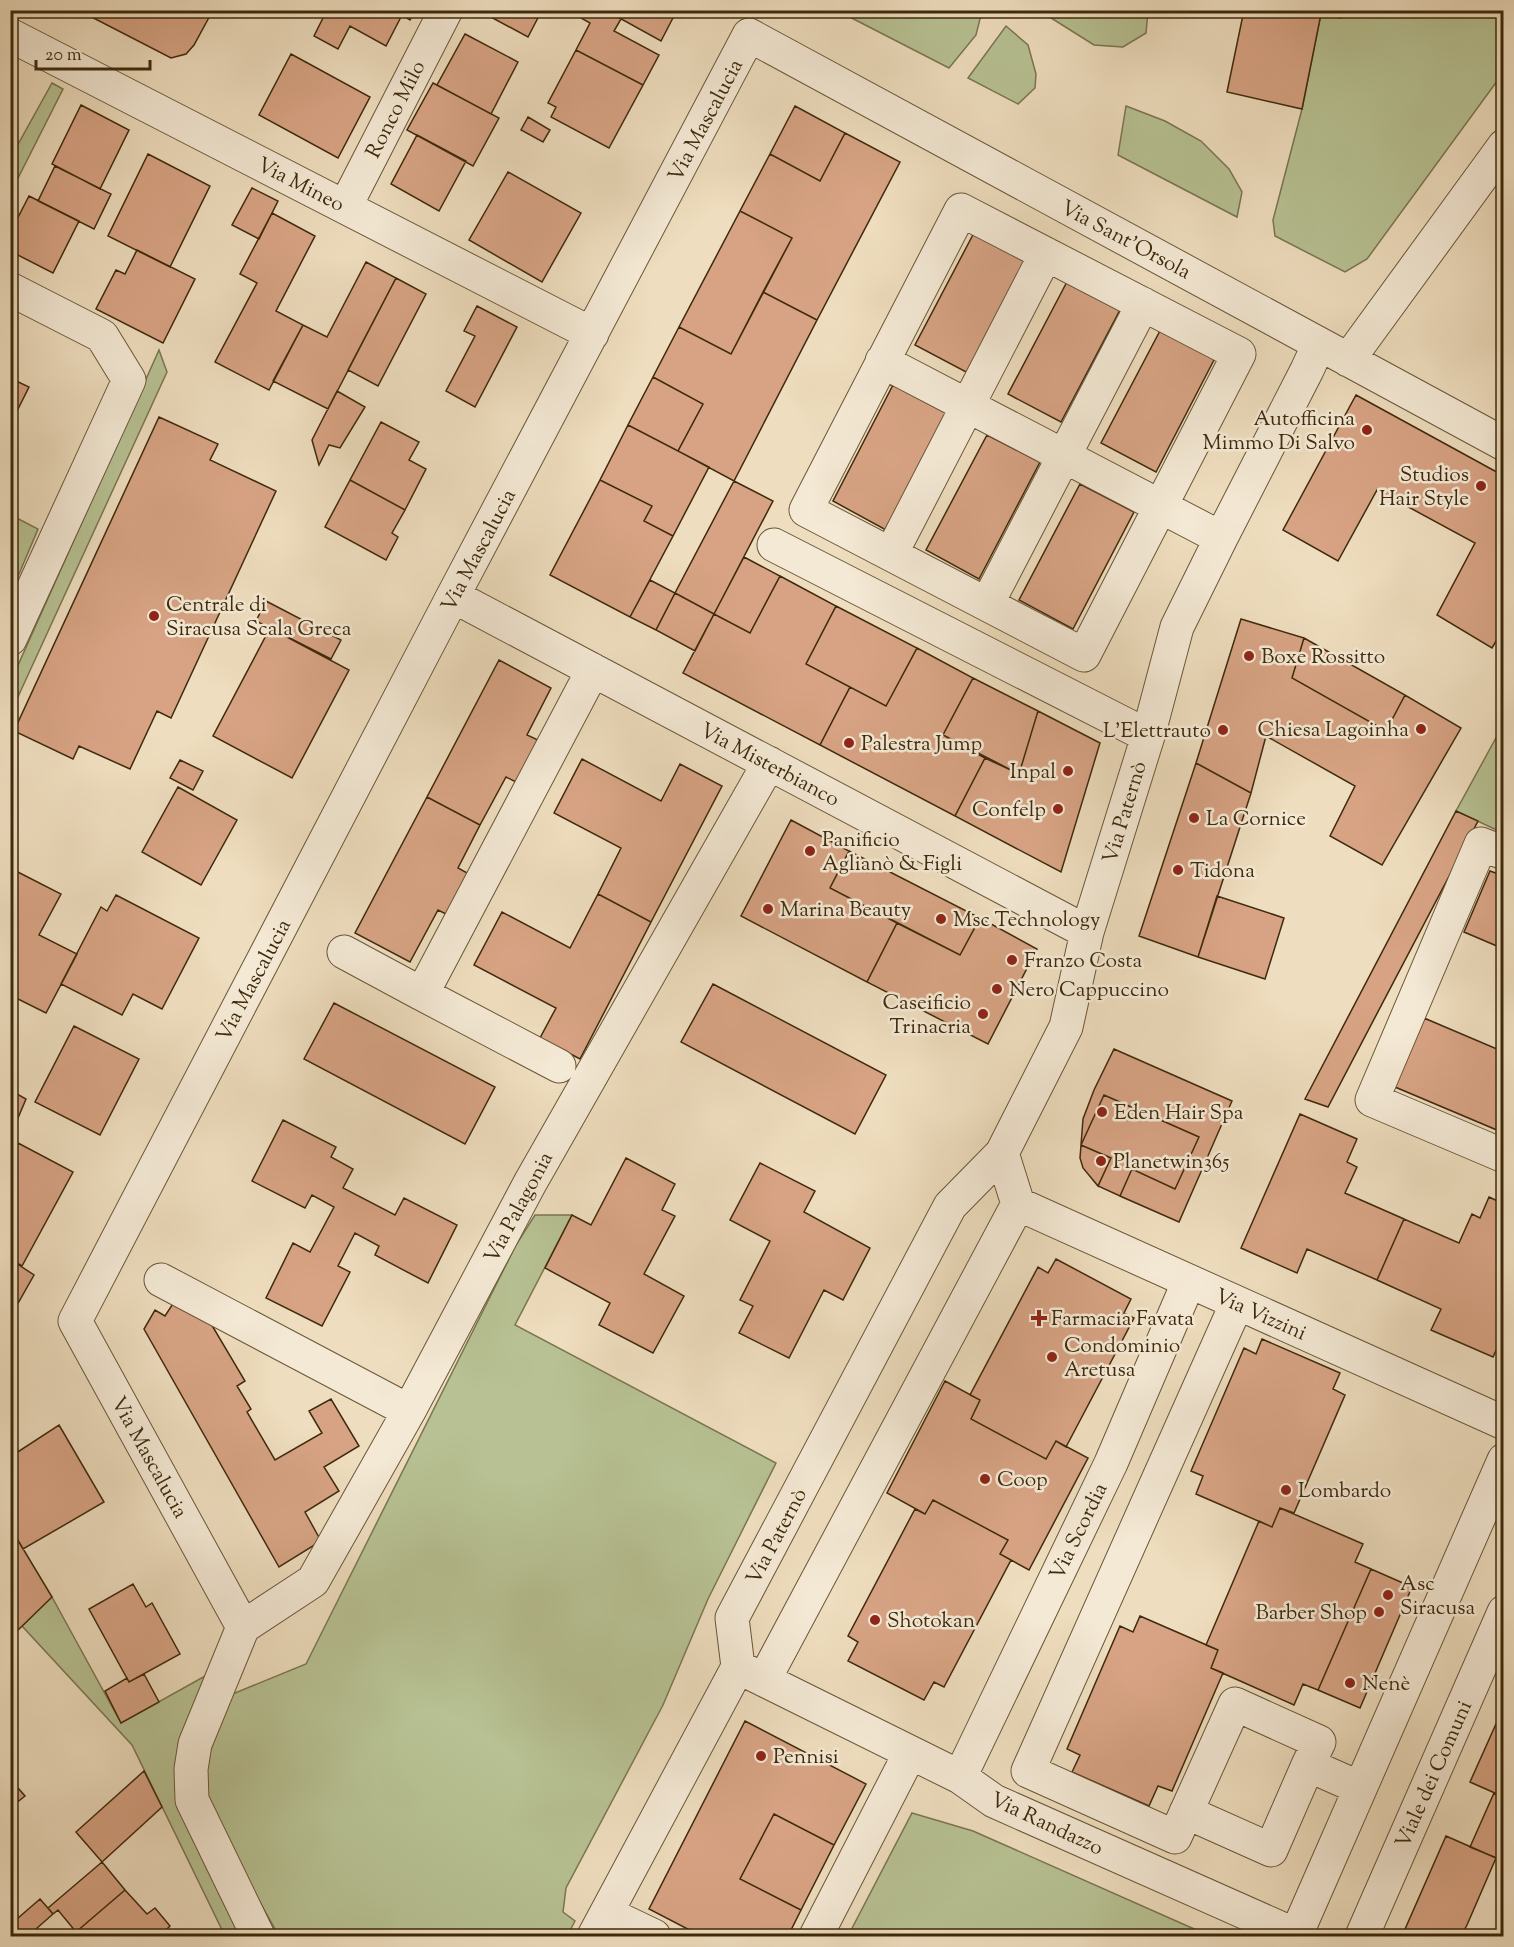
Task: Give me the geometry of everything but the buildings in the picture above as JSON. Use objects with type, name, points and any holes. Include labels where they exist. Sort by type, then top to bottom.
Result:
[{"type":"street","name":"Ronco Milo","points":[[345,207],[446,10]]},
{"type":"street","name":"Via Mineo","points":[[10,35],[592,334]]},
{"type":"street","name":"Via Mascalucia","points":[[243,1626],[75,1321],[749,35]]},
{"type":"street","name":"Via Sant'Orsola","points":[[749,35],[1503,444]]},
{"type":"street","points":[[1348,360],[1503,146]]},
{"type":"street","points":[[961,210],[1143,304],[1239,354],[1084,655],[806,510],[961,210]]},
{"type":"street","points":[[891,554],[1046,254]]},
{"type":"street","points":[[10,289],[102,336],[129,380],[10,639]]},
{"type":"street","points":[[987,604],[1143,304]]},
{"type":"street","name":"Via Paternò","points":[[751,1674],[732,1618],[950,1206],[1002,1153],[1066,1027],[1087,932],[1148,736],[1177,627],[1319,344]]},
{"type":"street","points":[[882,362],[1221,537]]},
{"type":"street","points":[[774,545],[1148,736]]},
{"type":"street","name":"Via Misterbianco","points":[[453,596],[1087,932]]},
{"type":"street","points":[[422,994],[593,670]]},
{"type":"street","name":"Via Palagonia","points":[[243,1626],[313,1581],[409,1411],[530,1183],[769,763]]},
{"type":"street","points":[[1503,853],[1481,844],[1372,1100],[1503,1156]]},
{"type":"street","points":[[344,952],[559,1066]]},
{"type":"street","points":[[654,1936],[601,1925],[751,1674],[1018,1204],[1002,1153]]},
{"type":"street","name":"Via Vizzini","points":[[1018,1204],[1503,1423]]},
{"type":"street","points":[[161,1280],[409,1411]]},
{"type":"street","name":"Via Scordia","points":[[960,1777],[1111,1463],[1189,1281]]},
{"type":"street","points":[[1186,1812],[1271,1850],[1319,1742],[1235,1704],[1186,1812],[1175,1838],[1028,1771],[1237,1303]]},
{"type":"street","points":[[1297,1936],[1503,1460]]},
{"type":"street","name":"Viale dei Comuni","points":[[1362,1936],[1503,1612]]},
{"type":"street","points":[[243,1626],[195,1744],[191,1779],[192,1800],[258,1936]]},
{"type":"street","name":"Via Randazzo","points":[[751,1674],[960,1777],[994,1801],[1297,1936]]},
{"type":"street","points":[[816,1936],[910,1753]]},
{"type":"street","points":[[1308,1766],[1360,1788]]},
{"type":"green space","points":[[1342,10],[1503,11],[1503,73],[1367,259],[1345,272],[1275,236],[1273,220],[1302,109],[1321,14],[1341,17]]},
{"type":"green space","points":[[838,11],[982,11],[976,35],[949,68]]},
{"type":"green space","points":[[1040,11],[1148,11],[1146,33],[1123,47],[1094,45]]},
{"type":"green space","points":[[1006,26],[1028,45],[1036,74],[1035,88],[1018,104],[968,78]]},
{"type":"green space","points":[[52,83],[63,89],[11,192],[11,157]]},
{"type":"green space","points":[[1126,106],[1165,121],[1201,141],[1229,169],[1242,192],[1237,217],[1118,155]]},
{"type":"green space","points":[[159,350],[167,372],[11,712],[11,681]]},
{"type":"green space","points":[[11,515],[38,529],[11,593]]},
{"type":"green space","points":[[1503,725],[1503,833],[1456,811]]},
{"type":"green space","points":[[535,1215],[572,1215],[515,1325],[776,1463],[708,1599],[663,1705],[566,1888],[563,1912],[575,1921],[567,1936],[279,1936],[209,1812],[202,1774],[230,1695],[306,1664],[516,1245]]},
{"type":"green space","points":[[52,1597],[121,1723],[205,1676],[191,1730],[242,1936],[225,1936],[132,1745],[22,1626]]},
{"type":"green space","points":[[912,1813],[973,1831],[1210,1936],[848,1936]]},
{"type":"place","name":"Autofficina Mimmo Di Salvo","points":[[1367,430]]},
{"type":"place","name":"Studios Hair Style","points":[[1481,486]]},
{"type":"place","name":"Centrale di Siracusa Scala Greca","points":[[154,616]]},
{"type":"place","name":"Boxe Rossitto","points":[[1249,656]]},
{"type":"place","name":"Chiesa Lagoinha","points":[[1421,729]]},
{"type":"place","name":"L'Elettrauto","points":[[1223,730]]},
{"type":"place","name":"Palestra Jump","points":[[849,743]]},
{"type":"place","name":"Inpal","points":[[1068,771]]},
{"type":"place","name":"Confelp","points":[[1058,809]]},
{"type":"place","name":"La Cornice","points":[[1194,818]]},
{"type":"place","name":"Panificio Aglianò & Figli","points":[[810,851]]},
{"type":"place","name":"Tidona","points":[[1178,870]]},
{"type":"place","name":"Marina Beauty","points":[[768,909]]},
{"type":"place","name":"Msc Technology","points":[[941,919]]},
{"type":"place","name":"Franzo Costa","points":[[1012,960]]},
{"type":"place","name":"Nero Cappuccino","points":[[997,989]]},
{"type":"place","name":"Caseificio Trinacria","points":[[983,1014]]},
{"type":"place","name":"Eden Hair Spa","points":[[1102,1112]]},
{"type":"place","name":"Planetwin365","points":[[1101,1161]]},
{"type":"place","name":"Farmacia Favata","points":[[1039,1318]]},
{"type":"place","name":"Condominio Aretusa","points":[[1052,1357]]},
{"type":"place","name":"Coop","points":[[985,1479]]},
{"type":"place","name":"Lombardo","points":[[1286,1490]]},
{"type":"place","name":"Asc Siracusa","points":[[1388,1595]]},
{"type":"place","name":"Barber Shop","points":[[1379,1612]]},
{"type":"place","name":"Shotokan","points":[[875,1620]]},
{"type":"place","name":"Nenè","points":[[1350,1683]]},
{"type":"place","name":"Pennisi","points":[[761,1756]]}]
